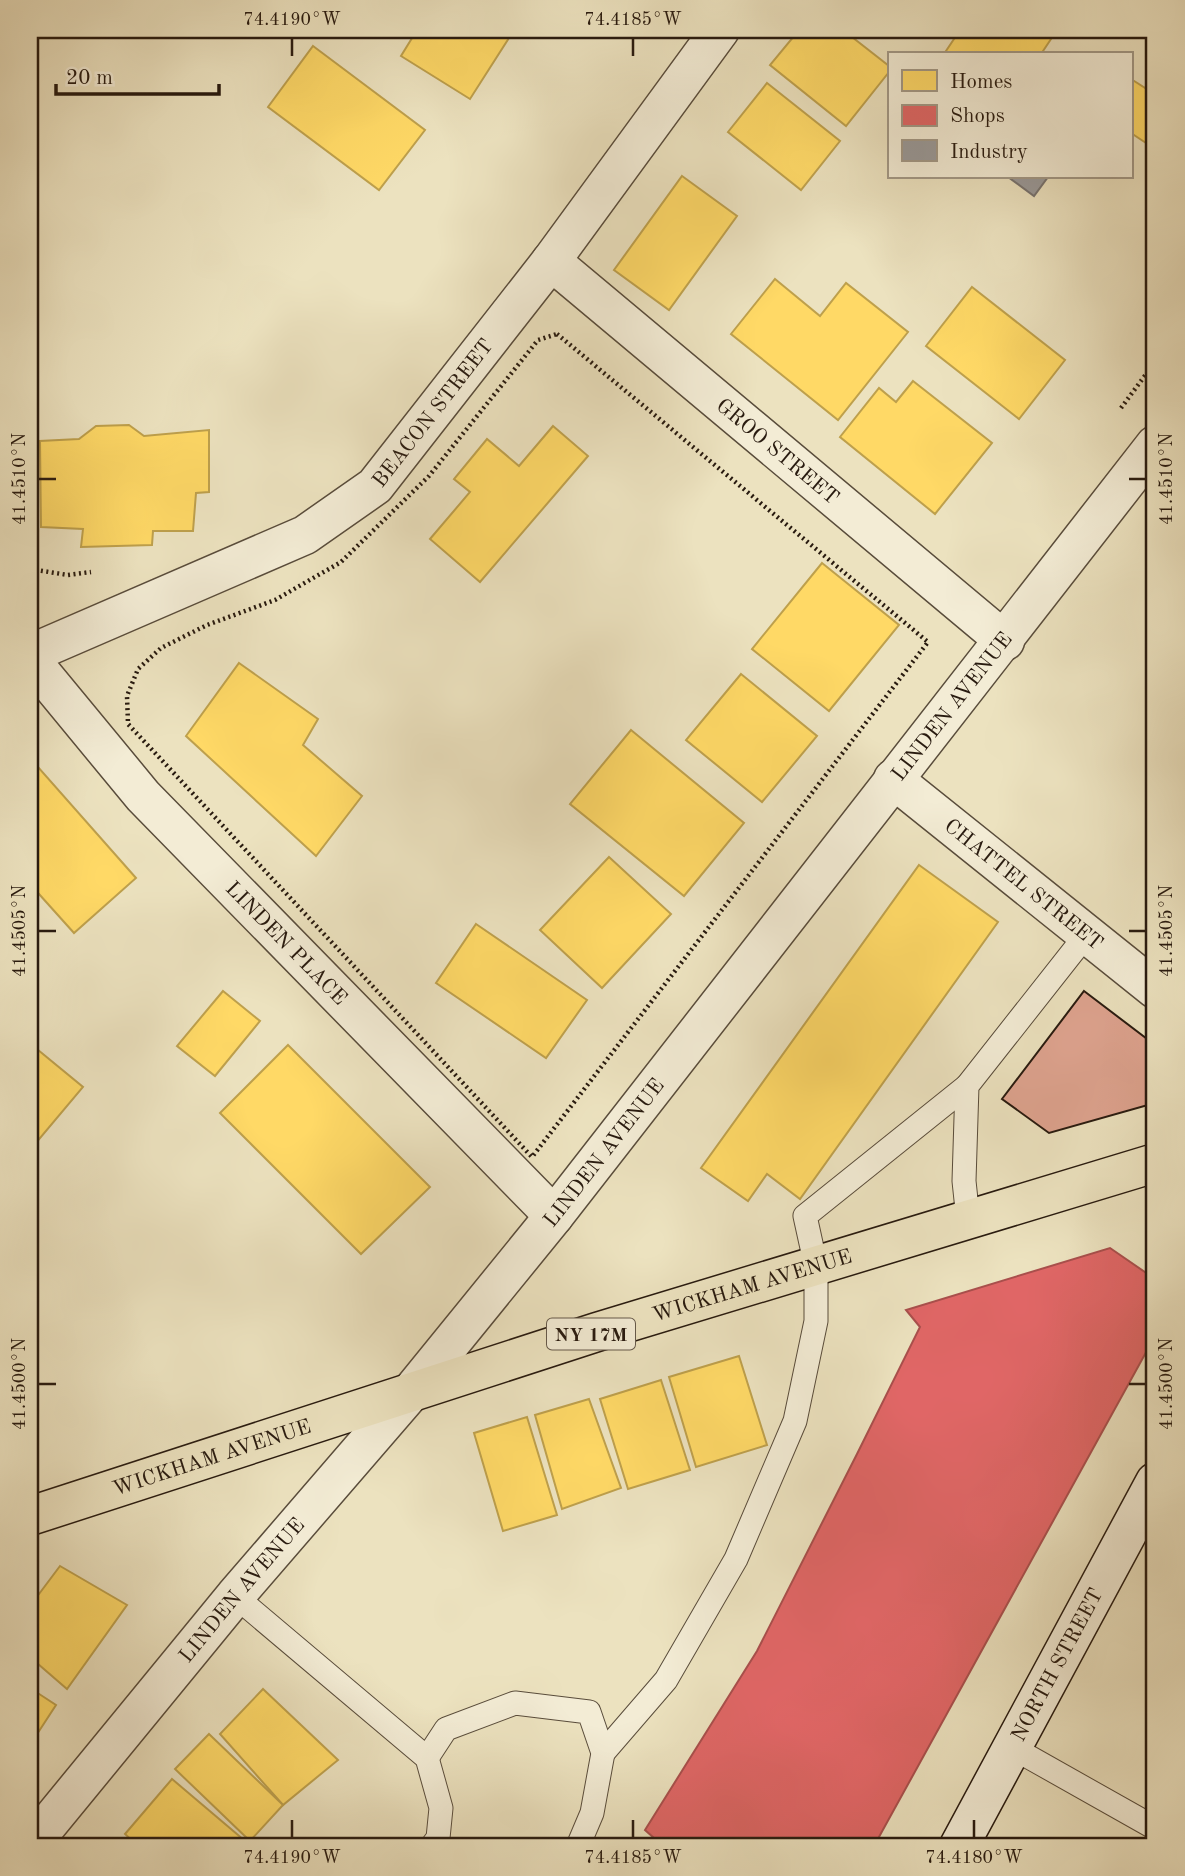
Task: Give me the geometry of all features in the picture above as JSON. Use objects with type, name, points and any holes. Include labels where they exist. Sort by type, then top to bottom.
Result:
[{"type":"main road","name":"WICKHAM AVENUE","points":[[30,1516],[411,1392],[1155,1163]]},
{"type":"street","name":"BEACON STREET","points":[[30,656],[305,535],[375,486],[551,261],[720,30]]},
{"type":"street","name":"GROO STREET","points":[[551,261],[1005,641]]},
{"type":"street","name":"LINDEN AVENUE","points":[[30,1846],[235,1596],[411,1392],[554,1216],[893,779],[1005,641],[1155,445]]},
{"type":"street","name":"LINDEN PLACE","points":[[30,656],[143,796],[554,1216]]},
{"type":"street","name":"CHATTEL STREET","points":[[893,779],[1155,989]]},
{"type":"street","name":"NORTH STREET","points":[[959,1846],[1155,1482]]},
{"type":"lane","points":[[603,1753],[666,1679],[736,1559],[795,1420],[816,1321],[816,1266],[806,1216],[967,1086],[1086,935]]},
{"type":"lane","points":[[967,1086],[964,1181],[968,1219]]},
{"type":"lane","points":[[235,1596],[427,1758],[441,1808],[438,1838],[432,1846]]},
{"type":"lane","points":[[427,1758],[446,1729],[515,1703],[589,1712],[603,1753],[592,1813],[578,1846]]},
{"type":"lane","points":[[1013,1748],[1155,1828]]},
{"type":"path","points":[[557,334],[928,642],[532,1157],[128,724],[127,696],[138,669],[161,648],[207,625],[275,600],[341,562],[429,476],[538,340],[557,334]]},
{"type":"path","points":[[1114,417],[1155,362]]},
{"type":"path","points":[[30,569],[68,575],[94,572]]},
{"type":"building: Homes","points":[[417,30],[514,30],[470,99],[401,56]]},
{"type":"building: Homes","points":[[799,30],[843,30],[888,65],[888,73],[846,126],[770,65]]},
{"type":"building: Homes","points":[[960,30],[1057,30],[1042,52],[945,52]]},
{"type":"building: Homes","points":[[313,46],[425,130],[379,190],[268,107]]},
{"type":"building: Homes","points":[[1132,80],[1150,91],[1155,83],[1155,149],[1132,134]]},
{"type":"building: Homes","points":[[767,83],[840,141],[801,190],[728,132]]},
{"type":"building: Homes","points":[[682,176],[737,216],[669,310],[614,270]]},
{"type":"building: Homes","points":[[775,279],[820,316],[846,283],[908,332],[838,420],[731,334]]},
{"type":"building: Homes","points":[[972,287],[1065,360],[1019,419],[926,346]]},
{"type":"building: Homes","points":[[913,381],[992,443],[935,514],[840,437],[879,388],[896,402]]},
{"type":"building: Homes","points":[[129,425],[144,436],[209,430],[209,492],[196,493],[193,531],[153,531],[152,545],[81,547],[83,529],[41,527],[40,441],[79,439],[96,426]]},
{"type":"building: Homes","points":[[553,426],[588,456],[480,582],[430,539],[470,492],[454,479],[487,439],[519,466]]},
{"type":"building: Homes","points":[[822,563],[899,625],[829,711],[752,649]]},
{"type":"building: Homes","points":[[239,663],[318,719],[303,745],[362,796],[316,856],[186,736]]},
{"type":"building: Homes","points":[[741,674],[817,736],[762,802],[686,740]]},
{"type":"building: Homes","points":[[631,730],[744,823],[684,896],[570,804]]},
{"type":"building: Homes","points":[[30,758],[136,878],[74,933],[30,884]]},
{"type":"building: Homes","points":[[609,857],[671,914],[602,988],[540,930]]},
{"type":"building: Homes","points":[[919,865],[998,922],[800,1199],[767,1174],[748,1201],[701,1168]]},
{"type":"building: Homes","points":[[476,924],[587,1000],[546,1058],[436,983]]},
{"type":"building: Homes","points":[[223,991],[260,1021],[215,1076],[177,1046]]},
{"type":"building: Homes","points":[[32,1045],[83,1087],[30,1150],[30,1047]]},
{"type":"building: Homes","points":[[288,1045],[430,1187],[361,1254],[220,1113]]},
{"type":"building: Homes","points":[[739,1356],[767,1445],[696,1467],[669,1377]]},
{"type":"building: Homes","points":[[661,1380],[690,1470],[628,1489],[600,1399]]},
{"type":"building: Homes","points":[[589,1399],[621,1488],[562,1509],[535,1415]]},
{"type":"building: Homes","points":[[527,1417],[557,1515],[503,1531],[474,1433]]},
{"type":"building: Homes","points":[[60,1566],[127,1605],[67,1689],[30,1657],[30,1606]]},
{"type":"building: Homes","points":[[30,1688],[56,1705],[30,1745]]},
{"type":"building: Homes","points":[[263,1689],[338,1760],[283,1805],[220,1734]]},
{"type":"building: Homes","points":[[209,1734],[283,1805],[250,1841],[175,1769]]},
{"type":"building: Homes","points":[[172,1779],[251,1846],[138,1846],[125,1834]]},
{"type":"building: Shops","points":[[1110,1248],[1155,1279],[1155,1336],[874,1846],[663,1846],[645,1830],[757,1651],[857,1454],[920,1327],[906,1310]]},
{"type":"building: Industry","points":[[1009,178],[1047,178],[1034,196]]},
{"type":"building: Other","points":[[1084,991],[1155,1045],[1155,1103],[1049,1133],[1002,1099]]}]
